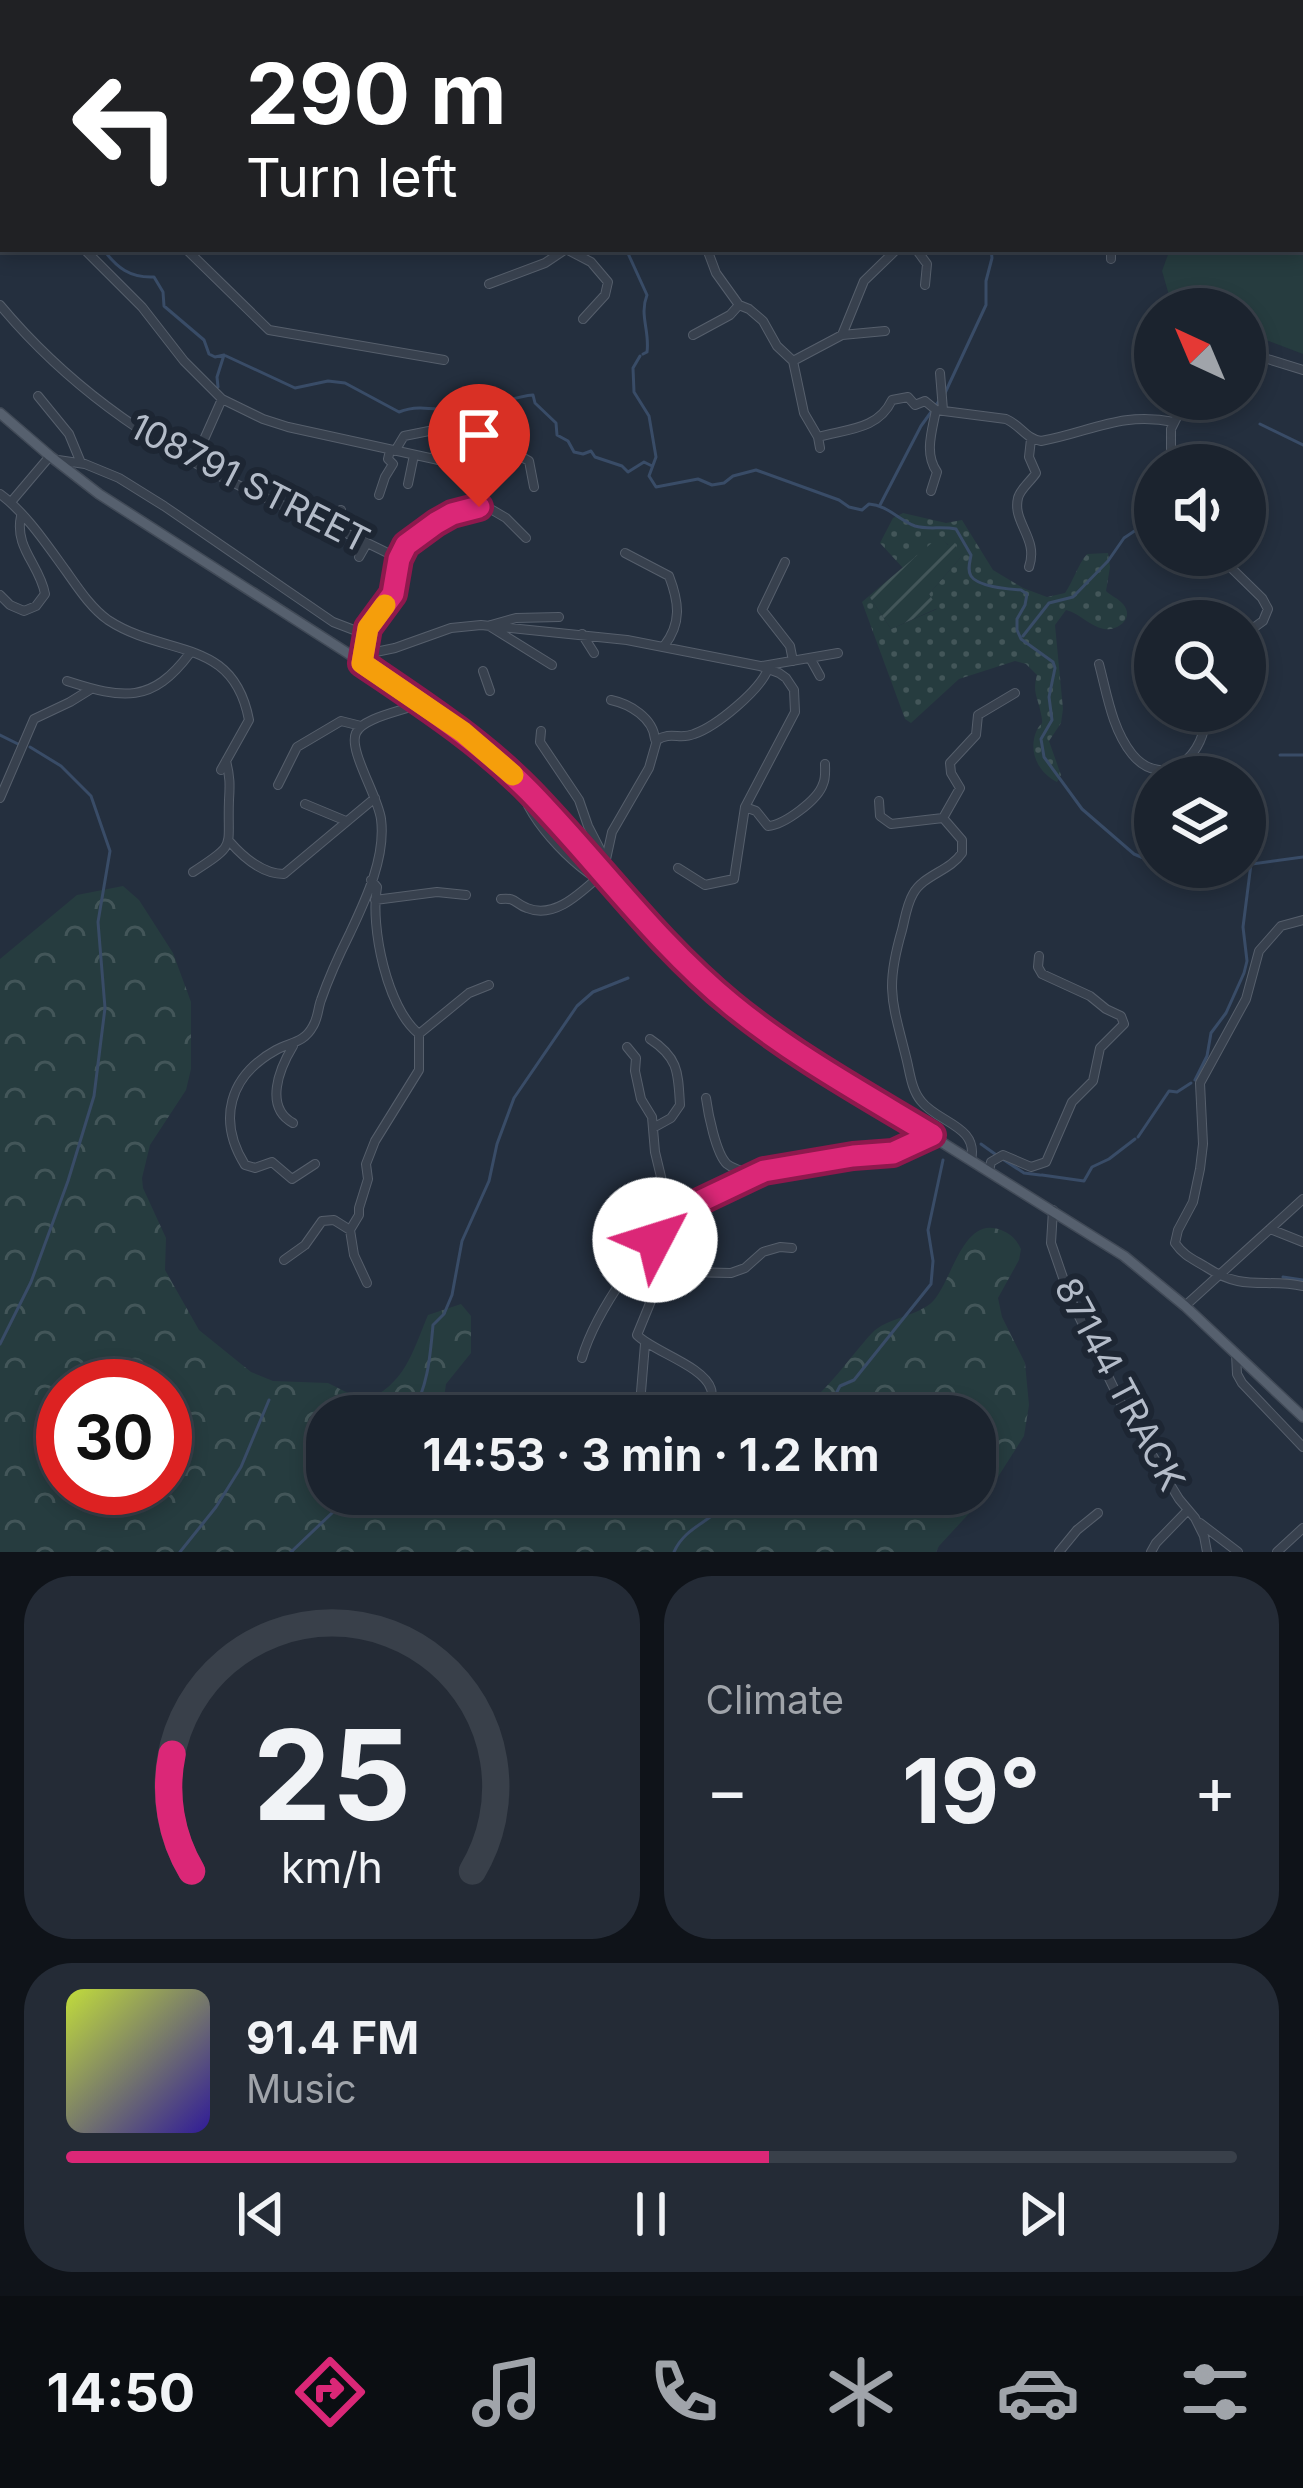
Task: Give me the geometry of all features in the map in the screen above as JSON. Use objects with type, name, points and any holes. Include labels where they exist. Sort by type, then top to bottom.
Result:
[{"type":"main road","points":[[0,412],[99,494],[364,659],[463,732],[520,782],[600,876],[730,1004],[787,1045],[972,1155],[1124,1256],[1185,1306],[1303,1417]]},
{"type":"street","points":[[87,252],[222,399],[288,427],[458,464],[475,474],[485,488],[482,504]]},
{"type":"street","points":[[189,252],[269,330],[443,360]]},
{"type":"street","points":[[489,284],[562,252]]},
{"type":"street","points":[[572,252],[591,262],[608,282],[604,295],[584,319]]},
{"type":"street","points":[[708,252],[716,273],[739,305],[759,317],[793,361],[804,413],[819,442],[871,424],[892,400],[908,397],[915,405],[925,400],[938,407],[1006,419],[1031,439],[1047,440],[1125,418],[1174,422],[1170,444]]},
{"type":"street","points":[[842,335],[864,281],[894,252]]},
{"type":"street","points":[[918,252],[927,264],[925,285]]},
{"type":"street","name":"108791 STREET","points":[[0,305],[56,365],[136,429],[194,462],[399,559]]},
{"type":"street","points":[[693,335],[739,305]]},
{"type":"street","points":[[793,361],[842,335],[884,331]]},
{"type":"street","points":[[1266,359],[1303,370]]},
{"type":"street","points":[[931,491],[937,472],[930,446],[940,373]]},
{"type":"street","points":[[38,396],[69,434],[81,463]]},
{"type":"street","points":[[194,462],[222,399]]},
{"type":"street","points":[[379,495],[393,464],[388,459],[404,436],[429,431],[443,434],[434,458]]},
{"type":"street","points":[[1029,567],[1033,549],[1018,496],[1036,473],[1029,453],[1031,439]]},
{"type":"street","points":[[473,454],[486,441],[505,448],[529,461],[534,487]]},
{"type":"street","points":[[408,484],[414,455]]},
{"type":"street","points":[[11,502],[52,458],[81,463],[119,478],[333,622],[367,635]]},
{"type":"street","points":[[0,494],[22,514],[101,614],[126,630],[215,660],[233,677],[244,698],[249,720],[223,766],[231,781],[230,842],[193,872]]},
{"type":"street","points":[[482,504],[526,538]]},
{"type":"street","points":[[482,504],[436,523],[410,541],[399,559],[393,594],[372,622],[364,659],[451,628],[490,626],[663,647],[764,667],[791,684],[796,705],[790,726],[745,807],[734,879],[705,885],[678,868]]},
{"type":"street","points":[[333,528],[341,510]]},
{"type":"street","points":[[0,596],[24,611],[36,607],[44,594],[44,585],[20,540],[22,514]]},
{"type":"street","points":[[359,557],[367,543]]},
{"type":"street","points":[[625,553],[668,573],[671,580],[678,612],[674,631],[663,647]]},
{"type":"street","points":[[785,562],[761,610],[790,646],[793,661]]},
{"type":"street","points":[[1239,576],[1263,600]]},
{"type":"street","points":[[490,626],[559,617]]},
{"type":"street","points":[[490,626],[552,665]]},
{"type":"street","points":[[582,634],[594,653]]},
{"type":"street","points":[[67,681],[124,695],[142,693],[178,670],[190,653]]},
{"type":"street","points":[[764,667],[838,653]]},
{"type":"street","points":[[810,658],[820,676]]},
{"type":"street","points":[[1100,664],[1120,733],[1144,764],[1166,769],[1183,763],[1205,732]]},
{"type":"street","points":[[654,747],[662,735],[693,735],[721,718],[759,686],[764,667]]},
{"type":"street","points":[[484,671],[490,691]]},
{"type":"street","points":[[0,798],[34,719],[91,689]]},
{"type":"street","points":[[944,818],[960,788],[950,763],[976,736],[978,715],[1015,693]]},
{"type":"street","points":[[501,898],[513,898],[527,908],[553,910],[600,876],[612,832],[650,768],[655,731],[646,718],[610,700]]},
{"type":"street","points":[[315,1164],[292,1179],[272,1162],[249,1168],[234,1143],[233,1092],[263,1058],[281,1046],[301,1041],[313,1028],[371,880],[381,836],[380,816],[353,742],[361,726],[374,718],[421,703]]},
{"type":"street","points":[[278,785],[301,745],[341,721],[361,726]]},
{"type":"street","points":[[541,731],[540,742],[579,800],[605,859]]},
{"type":"street","points":[[745,807],[756,811],[768,826],[782,824],[823,786],[825,764]]},
{"type":"street","points":[[230,842],[241,855],[280,875],[376,797]]},
{"type":"street","points":[[879,801],[880,816],[898,826],[944,818]]},
{"type":"street","points":[[305,804],[346,821]]},
{"type":"street","points":[[944,818],[962,840],[962,853],[917,887],[910,898],[891,970],[891,996],[914,1090],[927,1108],[971,1141],[972,1155]]},
{"type":"street","points":[[367,1282],[350,1230],[368,1179],[366,1164],[419,1070],[418,1034],[393,995],[375,917],[377,887],[371,880]]},
{"type":"street","points":[[375,900],[437,892],[466,895]]},
{"type":"street","points":[[1303,920],[1281,926],[1259,950],[1246,999],[1200,1083],[1200,1169],[1175,1243],[1184,1255],[1218,1276],[1250,1285],[1303,1286]]},
{"type":"street","points":[[990,1167],[1003,1154],[1029,1167],[1046,1162],[1072,1102],[1093,1081],[1100,1048],[1124,1024],[1121,1016],[1090,995],[1042,974],[1039,956]]},
{"type":"street","points":[[418,1034],[469,993],[489,985]]},
{"type":"street","points":[[650,1040],[676,1066],[680,1105],[671,1118],[653,1128]]},
{"type":"street","points":[[293,1123],[282,1115],[276,1087],[295,1043]]},
{"type":"street","points":[[627,1047],[636,1058],[641,1099],[651,1114],[662,1181],[655,1240]]},
{"type":"street","points":[[706,1098],[725,1162],[756,1174]]},
{"type":"street","points":[[582,1358],[596,1322],[630,1269],[686,1208],[756,1174],[893,1153],[932,1135]]},
{"type":"street","points":[[1185,1306],[1303,1199]]},
{"type":"street","name":"87144 TRACK","points":[[1053,1210],[1054,1259],[1070,1298],[1123,1407],[1204,1536],[1207,1552]]},
{"type":"street","points":[[284,1260],[305,1245],[322,1220],[334,1220],[350,1230]]},
{"type":"street","points":[[1270,1229],[1303,1242]]},
{"type":"street","points":[[630,1269],[647,1279],[685,1272],[731,1273],[771,1249],[792,1248]]},
{"type":"street","points":[[641,1395],[645,1344],[637,1332],[657,1279]]},
{"type":"street","points":[[645,1344],[670,1352],[710,1384],[712,1395]]},
{"type":"street","points":[[1236,1354],[1242,1383],[1303,1447]]},
{"type":"street","points":[[1059,1552],[1098,1513]]},
{"type":"street","points":[[1151,1552],[1191,1514],[1238,1552]]},
{"type":"street","points":[[1277,1552],[1303,1528]]},
{"type":"green space","points":[[1169,252],[1303,252],[1303,354],[1266,340],[1266,288],[1167,288],[1162,271]]},
{"type":"green space","points":[[903,513],[946,523],[962,520],[993,570],[1047,597],[1065,593],[1087,554],[1108,553],[1106,591],[1126,609],[1123,623],[1104,629],[1066,610],[1055,625],[1063,709],[1061,723],[1049,741],[1061,775],[1057,782],[1040,768],[1034,755],[1042,721],[1035,691],[1037,675],[1026,664],[1015,661],[959,679],[911,723],[905,719],[862,602],[869,596],[891,629],[937,609],[929,594],[961,557],[940,537],[903,568],[880,543],[893,518]]},
{"type":"green space","points":[[940,536],[948,545],[954,541],[961,557],[929,594],[938,608],[891,629],[869,596]]},
{"type":"green space","points":[[123,886],[139,900],[173,953],[191,1002],[191,1069],[186,1090],[150,1145],[143,1188],[166,1238],[165,1270],[199,1330],[251,1372],[273,1381],[328,1383],[352,1395],[306,1395],[306,1515],[968,1515],[936,1552],[0,1552],[0,959],[77,895]]},
{"type":"green space","points":[[987,1228],[1008,1233],[1021,1249],[998,1298],[1025,1363],[1029,1405],[1024,1436],[996,1480],[996,1395],[819,1395],[878,1328],[930,1304],[967,1242]]},
{"type":"green space","points":[[461,1304],[471,1316],[471,1353],[446,1384],[444,1395],[376,1395],[398,1377],[428,1315]]},
{"type":"waterway","points":[[106,252],[125,270],[154,277],[163,292],[164,306],[204,340],[215,357],[224,355],[295,388],[328,381],[345,383],[399,412],[420,408],[467,411],[533,395],[556,423],[557,435],[574,452],[591,451],[628,472],[644,462],[652,466]]},
{"type":"waterway","points":[[627,252],[647,295],[648,344],[643,354]]},
{"type":"waterway","points":[[945,393],[986,305],[991,252]]},
{"type":"waterway","points":[[218,387],[224,355]]},
{"type":"waterway","points":[[640,356],[633,368],[634,392],[649,416],[656,457],[649,476],[656,487],[698,479],[712,485],[724,483],[756,470],[849,507],[862,510],[875,505],[915,526],[956,529],[971,555],[969,571],[975,580],[1027,594],[1017,630],[1055,668],[1049,697],[1052,720],[1041,739],[1044,757],[1082,809],[1134,854]]},
{"type":"waterway","points":[[880,505],[939,401]]},
{"type":"waterway","points":[[1260,424],[1303,445]]},
{"type":"waterway","points":[[1023,636],[1049,603],[1073,597],[1134,531]]},
{"type":"waterway","points":[[0,735],[20,745]]},
{"type":"waterway","points":[[0,1344],[31,1282],[68,1181],[94,1096],[105,1008],[98,922],[110,851],[91,796],[61,766],[30,747]]},
{"type":"waterway","points":[[1280,755],[1303,755]]},
{"type":"waterway","points":[[1266,862],[1303,857]]},
{"type":"waterway","points":[[1195,1080],[1207,1056],[1211,1033],[1244,973],[1248,888]]},
{"type":"waterway","points":[[421,1395],[433,1325],[452,1295],[462,1241],[489,1181],[514,1098],[577,1006],[593,992],[628,978]]},
{"type":"waterway","points":[[1138,1137],[1169,1091],[1177,1092],[1191,1083]]},
{"type":"waterway","points":[[1042,1175],[1084,1181],[1092,1167],[1135,1139]]},
{"type":"waterway","points":[[981,1144],[995,1154]]},
{"type":"waterway","points":[[835,1395],[840,1386],[854,1380],[931,1284],[928,1230],[943,1160]]},
{"type":"waterway","points":[[1004,1160],[1024,1173],[1040,1175]]},
{"type":"waterway","points":[[1283,1277],[1303,1280]]},
{"type":"waterway","points":[[180,1552],[241,1467],[269,1400]]},
{"type":"waterway","points":[[291,1552],[330,1515]]},
{"type":"waterway","points":[[674,1552],[686,1535],[712,1515]]},
{"type":"slow traffic","points":[[385,605],[368,628],[362,663],[463,732],[513,775]]},
{"type":"route","points":[[479,507],[452,514],[406,545],[393,594],[368,628],[362,663],[463,732],[529,790],[662,939],[730,1004],[932,1135],[893,1153],[764,1171],[686,1208],[655,1240]]}]
